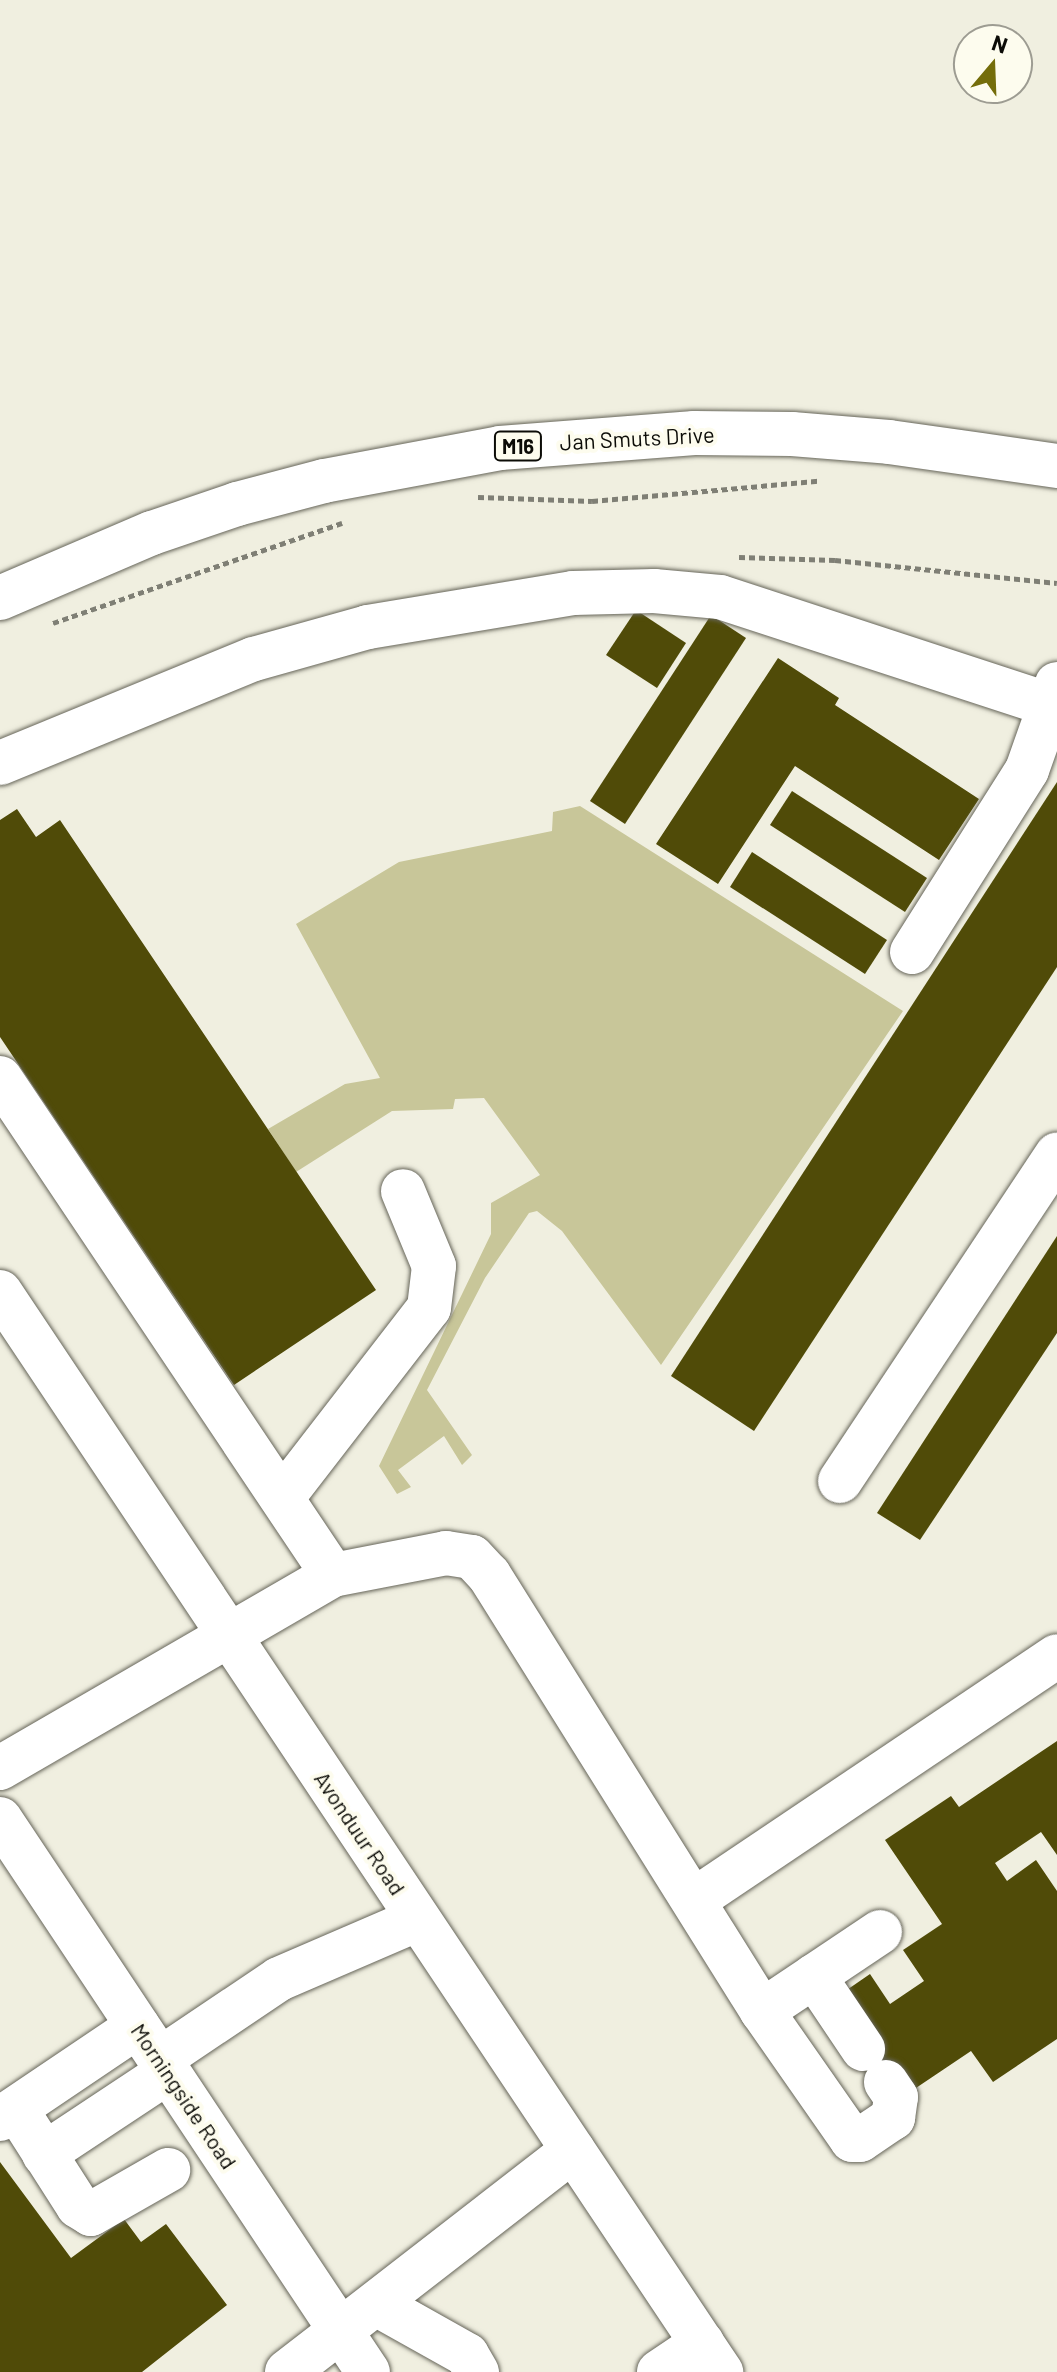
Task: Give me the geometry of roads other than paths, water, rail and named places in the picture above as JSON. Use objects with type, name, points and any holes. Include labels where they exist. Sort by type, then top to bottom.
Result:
[{"type":"street","name":"Jan Smuts Drive","points":[[0,598],[124,544],[237,504],[339,478],[500,448],[666,434],[792,434],[889,442],[1057,466]]},
{"type":"street","points":[[0,763],[254,659],[368,627],[573,593],[654,591],[720,597],[1054,694],[1027,770],[912,952]]},
{"type":"street","points":[[0,1078],[333,1575]]},
{"type":"street","points":[[840,1481],[1057,1155]]},
{"type":"street","points":[[282,1498],[429,1308],[434,1266],[403,1191]]},
{"type":"street","name":"Avonduur Road","points":[[0,1292],[711,2358]]},
{"type":"street","points":[[0,1768],[227,1633],[333,1575],[446,1553],[472,1557],[489,1575],[762,2011],[852,2140],[860,2140],[893,2118],[898,2107],[875,2065],[814,1976]]},
{"type":"street","points":[[694,1900],[1057,1656]]},
{"type":"street","name":"Morningside Road","points":[[0,1819],[368,2372]]},
{"type":"street","points":[[168,2170],[91,2214],[78,2206],[44,2154],[8,2114],[155,2052],[279,1979],[418,1919]]},
{"type":"street","points":[[762,2011],[880,1932]]},
{"type":"street","points":[[44,2154],[155,2052]]},
{"type":"street","points":[[287,2372],[342,2333],[573,2150]]},
{"type":"street","points":[[378,2305],[467,2355],[477,2372]]},
{"type":"street","points":[[659,2372],[711,2358]]}]
